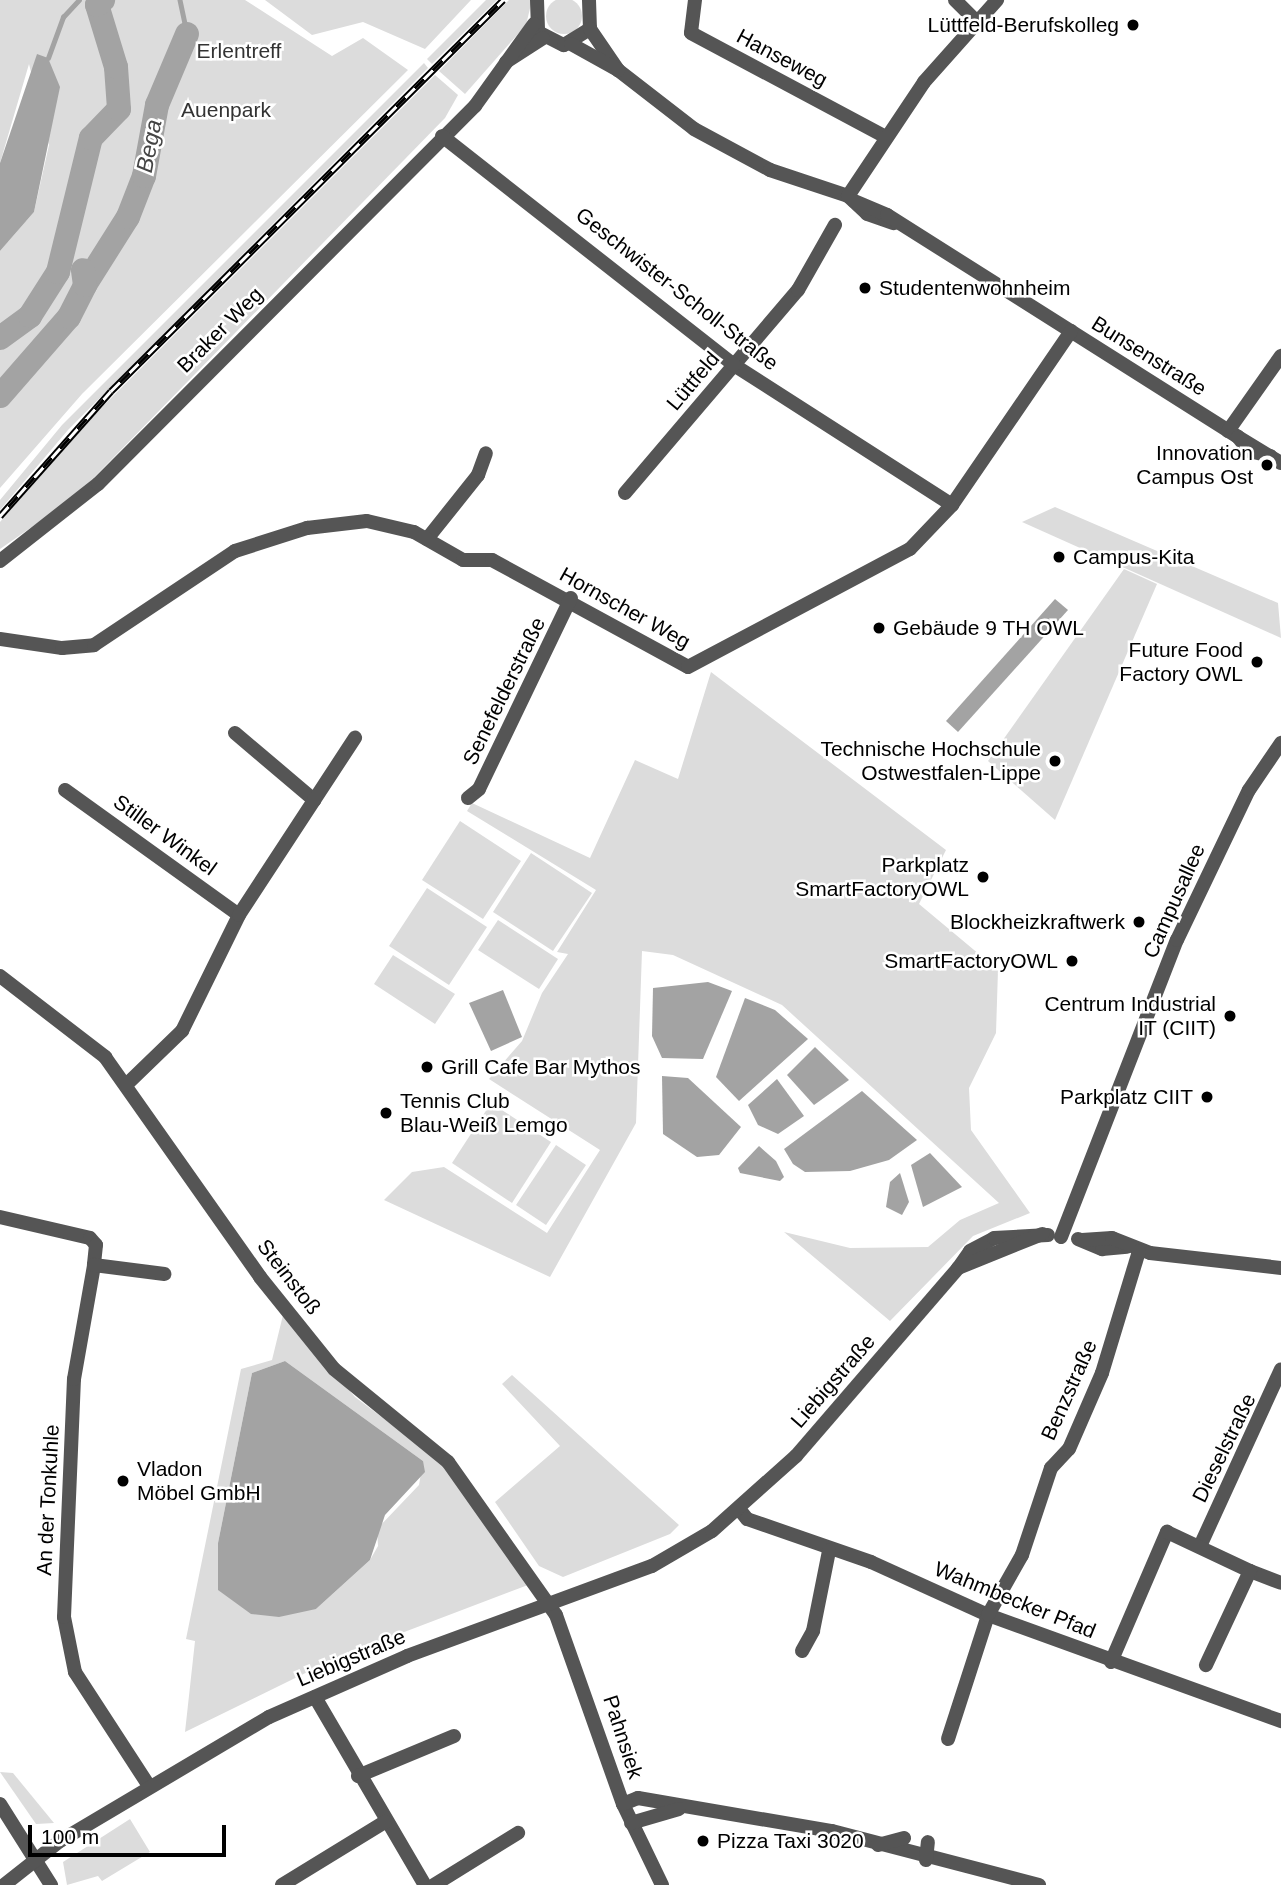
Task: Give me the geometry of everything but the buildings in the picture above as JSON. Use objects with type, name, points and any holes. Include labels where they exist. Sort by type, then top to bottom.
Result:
[{"type":"street","name":"Braker Weg","points":[[0,561],[88,493],[460,117],[534,24],[537,0]]},
{"type":"street","points":[[534,24],[543,38],[571,44],[590,29],[589,0]]},
{"type":"street","name":"Hanseweg","points":[[695,0],[691,33],[884,136]]},
{"type":"street","points":[[955,0],[976,22]]},
{"type":"street","points":[[851,199],[884,136],[976,22],[998,0]]},
{"type":"street","name":"Bunsenstraße","points":[[590,29],[618,70]]},
{"type":"street","name":"Braker Weg","points":[[506,62],[543,38]]},
{"type":"street","name":"Bunsenstraße","points":[[571,44],[618,70],[724,148],[851,199],[894,223],[1233,434],[1249,451],[1275,460]]},
{"type":"street","name":"Geschwister-Scholl-Straße","points":[[442,135],[734,365],[948,510]]},
{"type":"street","name":"Lüttfeld","points":[[625,493],[798,290],[835,226]]},
{"type":"street","name":"Hornscher Weg","points":[[0,639],[62,648],[94,645],[235,551],[307,528],[367,521],[427,538],[463,560],[476,555],[492,560],[571,598],[688,667],[910,550],[948,510],[1071,331]]},
{"type":"street","points":[[1233,434],[1281,356]]},
{"type":"street","points":[[427,538],[478,475],[486,453]]},
{"type":"street","name":"Senefelderstraße","points":[[468,798],[479,789],[571,598]]},
{"type":"street","points":[[235,733],[314,800]]},
{"type":"street","points":[[126,1085],[182,1031],[239,915],[355,738]]},
{"type":"street","name":"Campusallee","points":[[1061,1237],[1177,940],[1249,790],[1281,743]]},
{"type":"street","name":"Stiller Winkel","points":[[65,790],[239,915]]},
{"type":"street","name":"Steinstoß","points":[[0,976],[105,1057],[260,1277],[334,1370],[449,1462],[548,1602]]},
{"type":"street","points":[[0,1217],[90,1238],[96,1245],[94,1265],[164,1274]]},
{"type":"street","name":"Liebigstraße","points":[[4,1885],[35,1860],[149,1786],[314,1697],[548,1602],[652,1566],[703,1536],[722,1515],[736,1511],[796,1456],[958,1268],[997,1245],[1042,1234],[1082,1240],[1112,1238],[1133,1249],[1281,1268]]},
{"type":"street","name":"Benzstraße","points":[[948,1739],[988,1615],[1021,1555],[1051,1468],[1069,1449],[1119,1325],[1133,1249]]},
{"type":"street","name":"An der Tonkuhle","points":[[94,1265],[74,1379],[64,1618],[75,1672],[149,1786]]},
{"type":"street","name":"Dieselstraße","points":[[1201,1544],[1281,1369]]},
{"type":"street","name":"Wahmbecker Pfad","points":[[736,1511],[747,1519],[828,1551],[871,1562],[988,1615],[1111,1662],[1281,1721]]},
{"type":"street","points":[[1111,1662],[1167,1532],[1201,1544],[1250,1571],[1281,1583]]},
{"type":"street","points":[[802,1651],[813,1632],[828,1551]]},
{"type":"street","points":[[1206,1665],[1250,1571]]},
{"type":"street","name":"Pahnsiek","points":[[548,1602],[572,1650],[623,1804],[662,1885]]},
{"type":"street","points":[[314,1697],[384,1822],[425,1885]]},
{"type":"street","points":[[358,1776],[454,1736]]},
{"type":"street","points":[[623,1804],[638,1797],[679,1809],[832,1831],[926,1860],[1039,1885]]},
{"type":"street","points":[[0,1804],[51,1885]]},
{"type":"street","points":[[631,1823],[679,1809]]},
{"type":"street","points":[[282,1885],[384,1822]]},
{"type":"street","points":[[434,1885],[518,1833]]},
{"type":"street","points":[[877,1845],[904,1838]]},
{"type":"street","points":[[926,1860],[928,1842]]},
{"type":"green space","points":[[564,-2],[577,3],[582,16],[577,29],[564,34],[551,29],[546,16],[551,3]]},
{"type":"green space","name":"Auenpark","points":[[0,0],[245,0],[332,56],[363,38],[408,70],[82,394],[0,488],[0,251],[34,212],[49,145],[29,64],[0,163]]},
{"type":"green space","points":[[265,0],[471,0],[425,49],[363,22],[312,35]]},
{"type":"green space","points":[[486,0],[497,0],[432,64],[427,59]]},
{"type":"green space","points":[[509,0],[532,0],[526,25],[465,94],[439,71]]},
{"type":"green space","points":[[424,63],[428,68],[68,430],[0,510],[0,500],[62,425]]},
{"type":"green space","points":[[435,75],[458,95],[445,118],[75,497],[0,549],[0,522],[73,436]]},
{"type":"green space","points":[[1055,507],[1278,603],[1281,638],[1022,522]]},
{"type":"green space","points":[[1124,569],[1157,584],[1055,820],[988,761]]},
{"type":"green space","points":[[711,672],[946,850],[919,904],[998,970],[996,1033],[969,1088],[971,1130],[1030,1213],[973,1236],[890,1321],[784,1232],[850,1248],[928,1247],[960,1220],[999,1203],[782,1005],[673,955],[642,951],[636,1123],[550,1277],[384,1200],[412,1172],[444,1167],[547,1233],[600,1150],[489,1079],[522,1041],[542,993],[568,954],[557,952],[596,890],[467,811],[472,803],[590,858],[635,760],[678,779]]},
{"type":"green space","points":[[460,821],[521,861],[483,919],[422,880]]},
{"type":"green space","points":[[531,853],[592,893],[553,951],[493,912]]},
{"type":"green space","points":[[427,888],[487,927],[449,985],[389,946]]},
{"type":"green space","points":[[498,920],[558,959],[539,989],[478,950]]},
{"type":"green space","points":[[393,955],[455,994],[435,1024],[374,984]]},
{"type":"green space","points":[[491,1103],[551,1142],[512,1203],[452,1163]]},
{"type":"green space","points":[[556,1145],[586,1165],[546,1225],[516,1205]]},
{"type":"green space","points":[[283,1315],[355,1397],[443,1463],[528,1585],[336,1658],[185,1732],[195,1641],[186,1639],[241,1369],[272,1360]],"holes":[[[285,1361],[423,1461],[419,1485],[377,1529],[378,1546],[370,1560],[316,1609],[218,1543],[252,1373]]]},
{"type":"green space","points":[[512,1375],[679,1525],[670,1534],[563,1577],[539,1566],[495,1502],[560,1446],[502,1384]]},
{"type":"green space","points":[[0,1772],[13,1773],[54,1823],[36,1824]]},
{"type":"green space","points":[[130,1819],[150,1852],[102,1881],[98,1876],[67,1885],[63,1862]]},
{"type":"shaded area","points":[[37,54],[48,58],[60,87],[34,212],[0,251],[0,163]]},
{"type":"shaded area","points":[[1055,599],[1068,610],[958,732],[946,721]]},
{"type":"shaded area","points":[[708,982],[732,991],[703,1059],[662,1058],[652,1036],[653,988]]},
{"type":"shaded area","points":[[503,990],[522,1037],[491,1051],[469,1003]]},
{"type":"shaded area","points":[[745,998],[775,1010],[808,1039],[739,1101],[716,1077]]},
{"type":"shaded area","points":[[815,1047],[849,1080],[814,1105],[787,1075]]},
{"type":"shaded area","points":[[662,1076],[688,1078],[741,1127],[719,1155],[697,1157],[663,1134]]},
{"type":"shaded area","points":[[777,1079],[804,1116],[778,1134],[758,1125],[748,1105]]},
{"type":"shaded area","points":[[862,1091],[917,1140],[889,1160],[850,1171],[805,1172],[793,1164],[784,1149]]},
{"type":"shaded area","points":[[759,1146],[776,1161],[784,1177],[780,1181],[740,1173],[738,1168]]},
{"type":"shaded area","points":[[930,1153],[962,1187],[923,1207],[911,1165]]},
{"type":"shaded area","points":[[900,1173],[909,1202],[902,1215],[886,1207],[890,1182]]},
{"type":"shaded area","points":[[285,1361],[423,1461],[425,1472],[385,1515],[370,1560],[316,1609],[279,1617],[251,1614],[218,1590],[218,1543],[252,1373]]},
{"type":"waterway","name":"Bega","points":[[48,58],[63,17],[79,0]]},
{"type":"waterway","name":"Bega","points":[[0,338],[30,316],[58,272],[91,138],[119,109],[116,67],[97,5],[103,0]]},
{"type":"waterway","name":"Bega","points":[[180,0],[187,34]]},
{"type":"waterway","name":"Bega","points":[[85,285],[128,217],[144,176],[157,105],[187,34]]},
{"type":"waterway","name":"Bega","points":[[0,396],[69,317],[85,285],[83,270]]},
{"type":"railway","points":[[0,516],[111,391],[503,0]]},
{"type":"place","name":"Lüttfeld-Berufskolleg","points":[[1133,25]]},
{"type":"place","name":"Studentenwohnheim","points":[[865,288]]},
{"type":"place","name":"Innovation Campus Ost","points":[[1267,465]]},
{"type":"place","name":"Campus-Kita","points":[[1059,557]]},
{"type":"place","name":"Gebäude 9 TH OWL","points":[[879,628]]},
{"type":"place","name":"Future Food Factory OWL","points":[[1257,662]]},
{"type":"place","name":"Technische Hochschule Ostwestfalen-Lippe","points":[[1055,761]]},
{"type":"place","name":"Parkplatz SmartFactoryOWL","points":[[983,877]]},
{"type":"place","name":"Blockheizkraftwerk","points":[[1139,922]]},
{"type":"place","name":"SmartFactoryOWL","points":[[1072,961]]},
{"type":"place","name":"Centrum Industrial IT (CIIT)","points":[[1230,1016]]},
{"type":"place","name":"Grill Cafe Bar Mythos","points":[[427,1067]]},
{"type":"place","name":"Parkplatz CIIT","points":[[1207,1097]]},
{"type":"place","name":"Tennis Club Blau-Weiß Lemgo","points":[[386,1113]]},
{"type":"place","name":"Vladon Möbel GmbH","points":[[123,1481]]},
{"type":"place","name":"Pizza Taxi 3020","points":[[703,1841]]},
{"type":"park label","name":"Erlentreff","points":[[239,51]]}]
